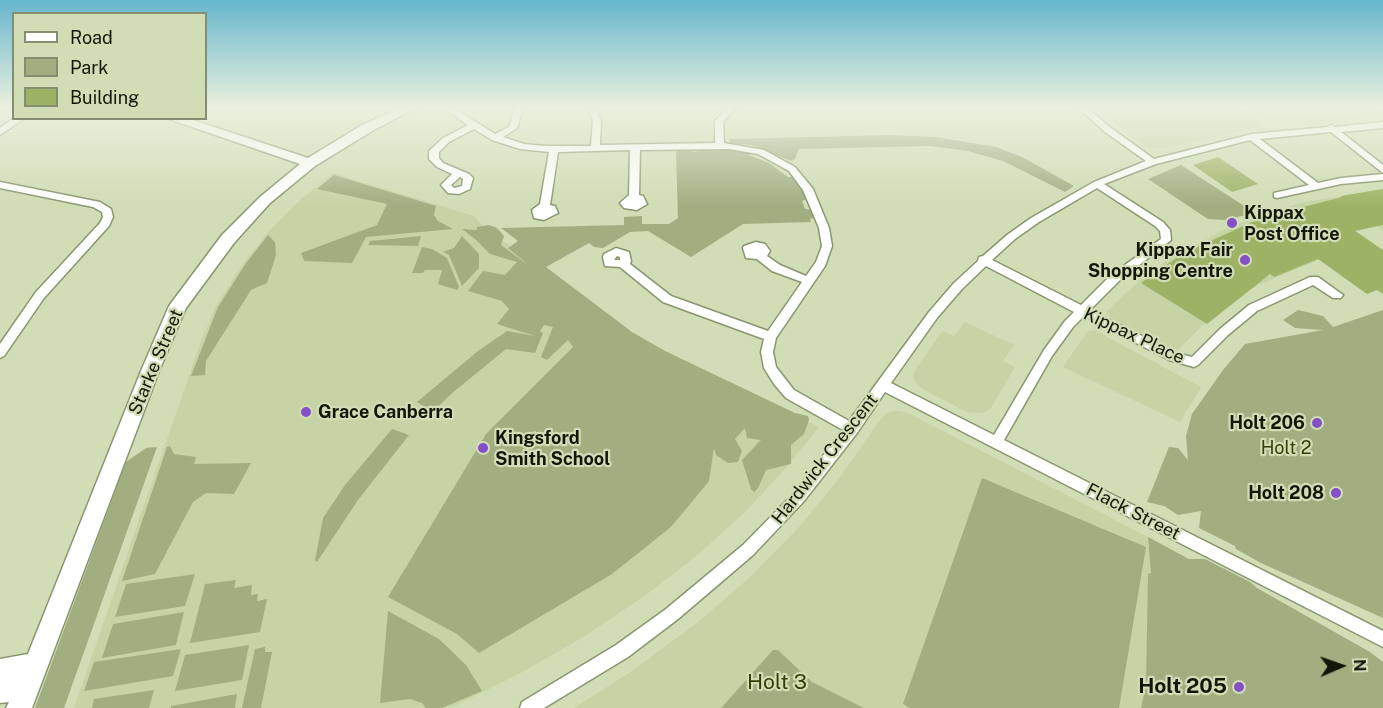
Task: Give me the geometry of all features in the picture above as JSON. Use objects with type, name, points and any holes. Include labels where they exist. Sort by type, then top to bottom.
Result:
[{"type":"street","points":[[240,140],[310,163]]},
{"type":"street","name":"Starke Street","points":[[27,687],[159,349],[178,306],[228,238],[265,200],[310,163],[348,140]]},
{"type":"street","points":[[446,140],[434,151],[436,162],[458,173]]},
{"type":"street","points":[[501,140],[523,147],[554,148],[720,145],[746,148],[776,159],[792,169],[805,184],[827,237],[825,256],[770,337],[767,352],[770,368],[778,381],[804,403],[852,429]]},
{"type":"street","points":[[595,148],[596,140]]},
{"type":"street","points":[[720,140],[720,145]]},
{"type":"street","points":[[1122,140],[1153,162]]},
{"type":"street","name":"Hardwick Crescent","points":[[528,708],[622,651],[718,577],[799,497],[852,429],[933,315],[983,260],[1035,220],[1097,184],[1153,162],[1240,140]]},
{"type":"street","points":[[1256,140],[1316,185]]},
{"type":"street","points":[[1346,140],[1383,170]]},
{"type":"street","points":[[634,197],[635,147]]},
{"type":"street","points":[[545,207],[554,148]]},
{"type":"street","points":[[1277,195],[1316,185],[1383,177]]},
{"type":"street","points":[[996,443],[1048,353],[1080,311],[1123,271],[1164,243],[1167,236],[1159,224],[1097,184]]},
{"type":"street","points":[[0,185],[96,204],[107,211],[108,217],[105,224],[40,295],[0,353]]},
{"type":"street","points":[[760,256],[776,268],[809,281]]},
{"type":"street","name":"Kippax Place","points":[[983,260],[1176,358],[1194,362],[1224,332],[1253,308],[1314,280],[1337,295]]},
{"type":"street","points":[[623,264],[667,299],[770,337]]},
{"type":"street","name":"Flack Street","points":[[883,385],[1383,639]]},
{"type":"street","points":[[0,671],[27,687]]},
{"type":"street","points":[[0,691],[27,687]]},
{"type":"shaded area","points":[[1136,140],[1200,140],[1156,149],[1143,146]]},
{"type":"shaded area","name":"Kingsford Smith School","points":[[333,173],[474,216],[486,229],[632,336],[819,427],[785,469],[746,511],[700,553],[646,595],[585,636],[517,675],[451,708],[74,708],[199,347],[216,306],[241,267],[269,231],[301,199]]},
{"type":"shaded area","name":"Kippax Fair Shopping Centre","points":[[1383,189],[1383,231],[1374,224],[1338,232],[1333,254],[1258,285],[1236,297],[1214,314],[1178,350],[1111,318],[1106,312],[1142,278],[1170,258],[1234,225],[1300,203]]},
{"type":"shaded area","points":[[965,322],[1014,345],[1003,361],[1015,367],[991,408],[983,413],[967,412],[924,390],[913,377],[914,372],[942,331],[954,336]]},
{"type":"shaded area","points":[[1094,330],[1201,387],[1180,422],[1063,367],[1087,332]]},
{"type":"shaded area","points":[[889,412],[908,413],[1148,537],[1162,686],[1160,708],[863,708],[812,682],[778,650],[773,650],[721,708],[574,708],[629,673],[697,623],[750,577],[800,526],[840,477],[882,417]]},
{"type":"green space","points":[[729,140],[954,140],[996,147],[1022,157],[1074,186],[1065,192],[1003,161],[968,151],[930,146],[799,149],[795,159],[791,161],[751,145],[730,143]]},
{"type":"green space","points":[[695,149],[751,152],[749,155],[769,163],[788,177],[795,177],[809,198],[802,201],[805,209],[813,210],[817,217],[810,219],[811,222],[743,224],[691,257],[648,231],[630,232],[603,248],[594,247],[589,243],[546,267],[632,332],[665,351],[795,413],[808,416],[809,420],[804,434],[791,445],[791,464],[766,470],[754,492],[742,460],[761,440],[747,438],[745,428],[735,439],[742,451],[738,462],[728,463],[716,455],[714,448],[709,481],[671,527],[612,574],[479,653],[457,634],[388,597],[486,434],[573,347],[568,340],[547,360],[541,357],[553,327],[544,325],[540,331],[543,333],[535,353],[506,349],[451,394],[433,412],[417,402],[478,351],[507,331],[535,336],[497,324],[509,309],[502,301],[468,291],[483,271],[505,275],[517,262],[490,254],[462,229],[477,230],[477,227],[489,225],[497,228],[504,236],[501,245],[531,267],[508,248],[518,241],[501,228],[624,225],[624,217],[642,216],[642,224],[669,224],[678,218],[676,152],[680,150],[697,152]]},
{"type":"green space","points":[[1181,165],[1255,213],[1224,220],[1208,219],[1148,179]]},
{"type":"green space","points":[[334,175],[436,206],[434,215],[438,221],[453,229],[366,237],[352,263],[304,261],[301,253],[377,225],[387,204],[317,189]]},
{"type":"green space","points":[[268,235],[275,242],[276,255],[267,283],[251,290],[206,361],[205,375],[191,376],[218,307],[246,263]]},
{"type":"green space","points":[[421,236],[418,246],[368,245],[370,241]]},
{"type":"green space","points":[[462,236],[479,254],[479,268],[462,286],[449,255],[443,252],[454,248]]},
{"type":"green space","points":[[422,247],[432,249],[447,258],[459,287],[457,290],[438,284],[442,270],[412,273]]},
{"type":"green space","name":"Holt 2","points":[[1298,310],[1323,316],[1333,327],[1383,310],[1383,618],[1261,563],[1236,549],[1235,546],[1199,528],[1201,511],[1178,515],[1164,506],[1147,502],[1169,447],[1178,448],[1188,460],[1186,436],[1192,414],[1223,370],[1245,344],[1323,330],[1295,328],[1283,320]]},
{"type":"green space","points":[[392,429],[409,435],[358,500],[317,562],[315,560],[323,518],[345,485]]},
{"type":"green space","points":[[170,446],[174,454],[196,457],[194,464],[251,463],[234,494],[206,493],[193,502],[155,574],[122,581],[167,447]]},
{"type":"green space","points":[[157,447],[64,708],[35,708],[126,462],[146,448]]},
{"type":"green space","points":[[982,478],[1146,547],[1119,708],[910,708],[903,704]]},
{"type":"green space","points":[[1148,537],[1189,559],[1205,559],[1250,582],[1370,652],[1383,662],[1383,708],[1141,708],[1146,685],[1148,574],[1151,573]]},
{"type":"green space","points":[[195,574],[185,606],[115,617],[126,584]]},
{"type":"green space","points":[[236,580],[234,588],[252,585],[251,595],[258,594],[257,601],[267,599],[260,632],[190,643],[205,584]]},
{"type":"green space","points":[[388,611],[439,639],[466,665],[482,691],[442,708],[426,708],[422,703],[410,699],[380,703]]},
{"type":"green space","points":[[184,612],[176,645],[102,658],[113,624]]},
{"type":"green space","points":[[249,645],[242,680],[175,691],[185,655]]},
{"type":"green space","points":[[265,647],[265,652],[272,652],[261,708],[242,708],[255,649]]},
{"type":"green space","points":[[181,649],[173,676],[84,691],[94,662]]},
{"type":"green space","name":"Holt 3","points":[[773,650],[778,650],[812,682],[864,708],[721,708]]},
{"type":"green space","points":[[154,690],[149,708],[92,708],[94,699]]},
{"type":"green space","points":[[237,694],[235,708],[171,708],[171,706]]},
{"type":"building","points":[[1218,157],[1258,184],[1232,192],[1193,165]]},
{"type":"building","name":"Kippax Fair Shopping Centre","points":[[1383,189],[1383,225],[1355,231],[1383,250],[1383,294],[1377,290],[1367,294],[1318,259],[1274,277],[1270,274],[1207,324],[1141,283],[1182,254],[1261,218],[1341,196]]},
{"type":"place","name":"Kippax Post Office","points":[[1232,223]]},
{"type":"place","name":"Kippax Fair Shopping Centre","points":[[1245,260]]},
{"type":"place","name":"Grace Canberra","points":[[306,412]]},
{"type":"place","name":"Holt 206","points":[[1317,423]]},
{"type":"place","name":"Kingsford Smith School","points":[[483,448]]},
{"type":"place","name":"Holt 208","points":[[1336,493]]},
{"type":"place","name":"Holt 205","points":[[1239,687]]}]
